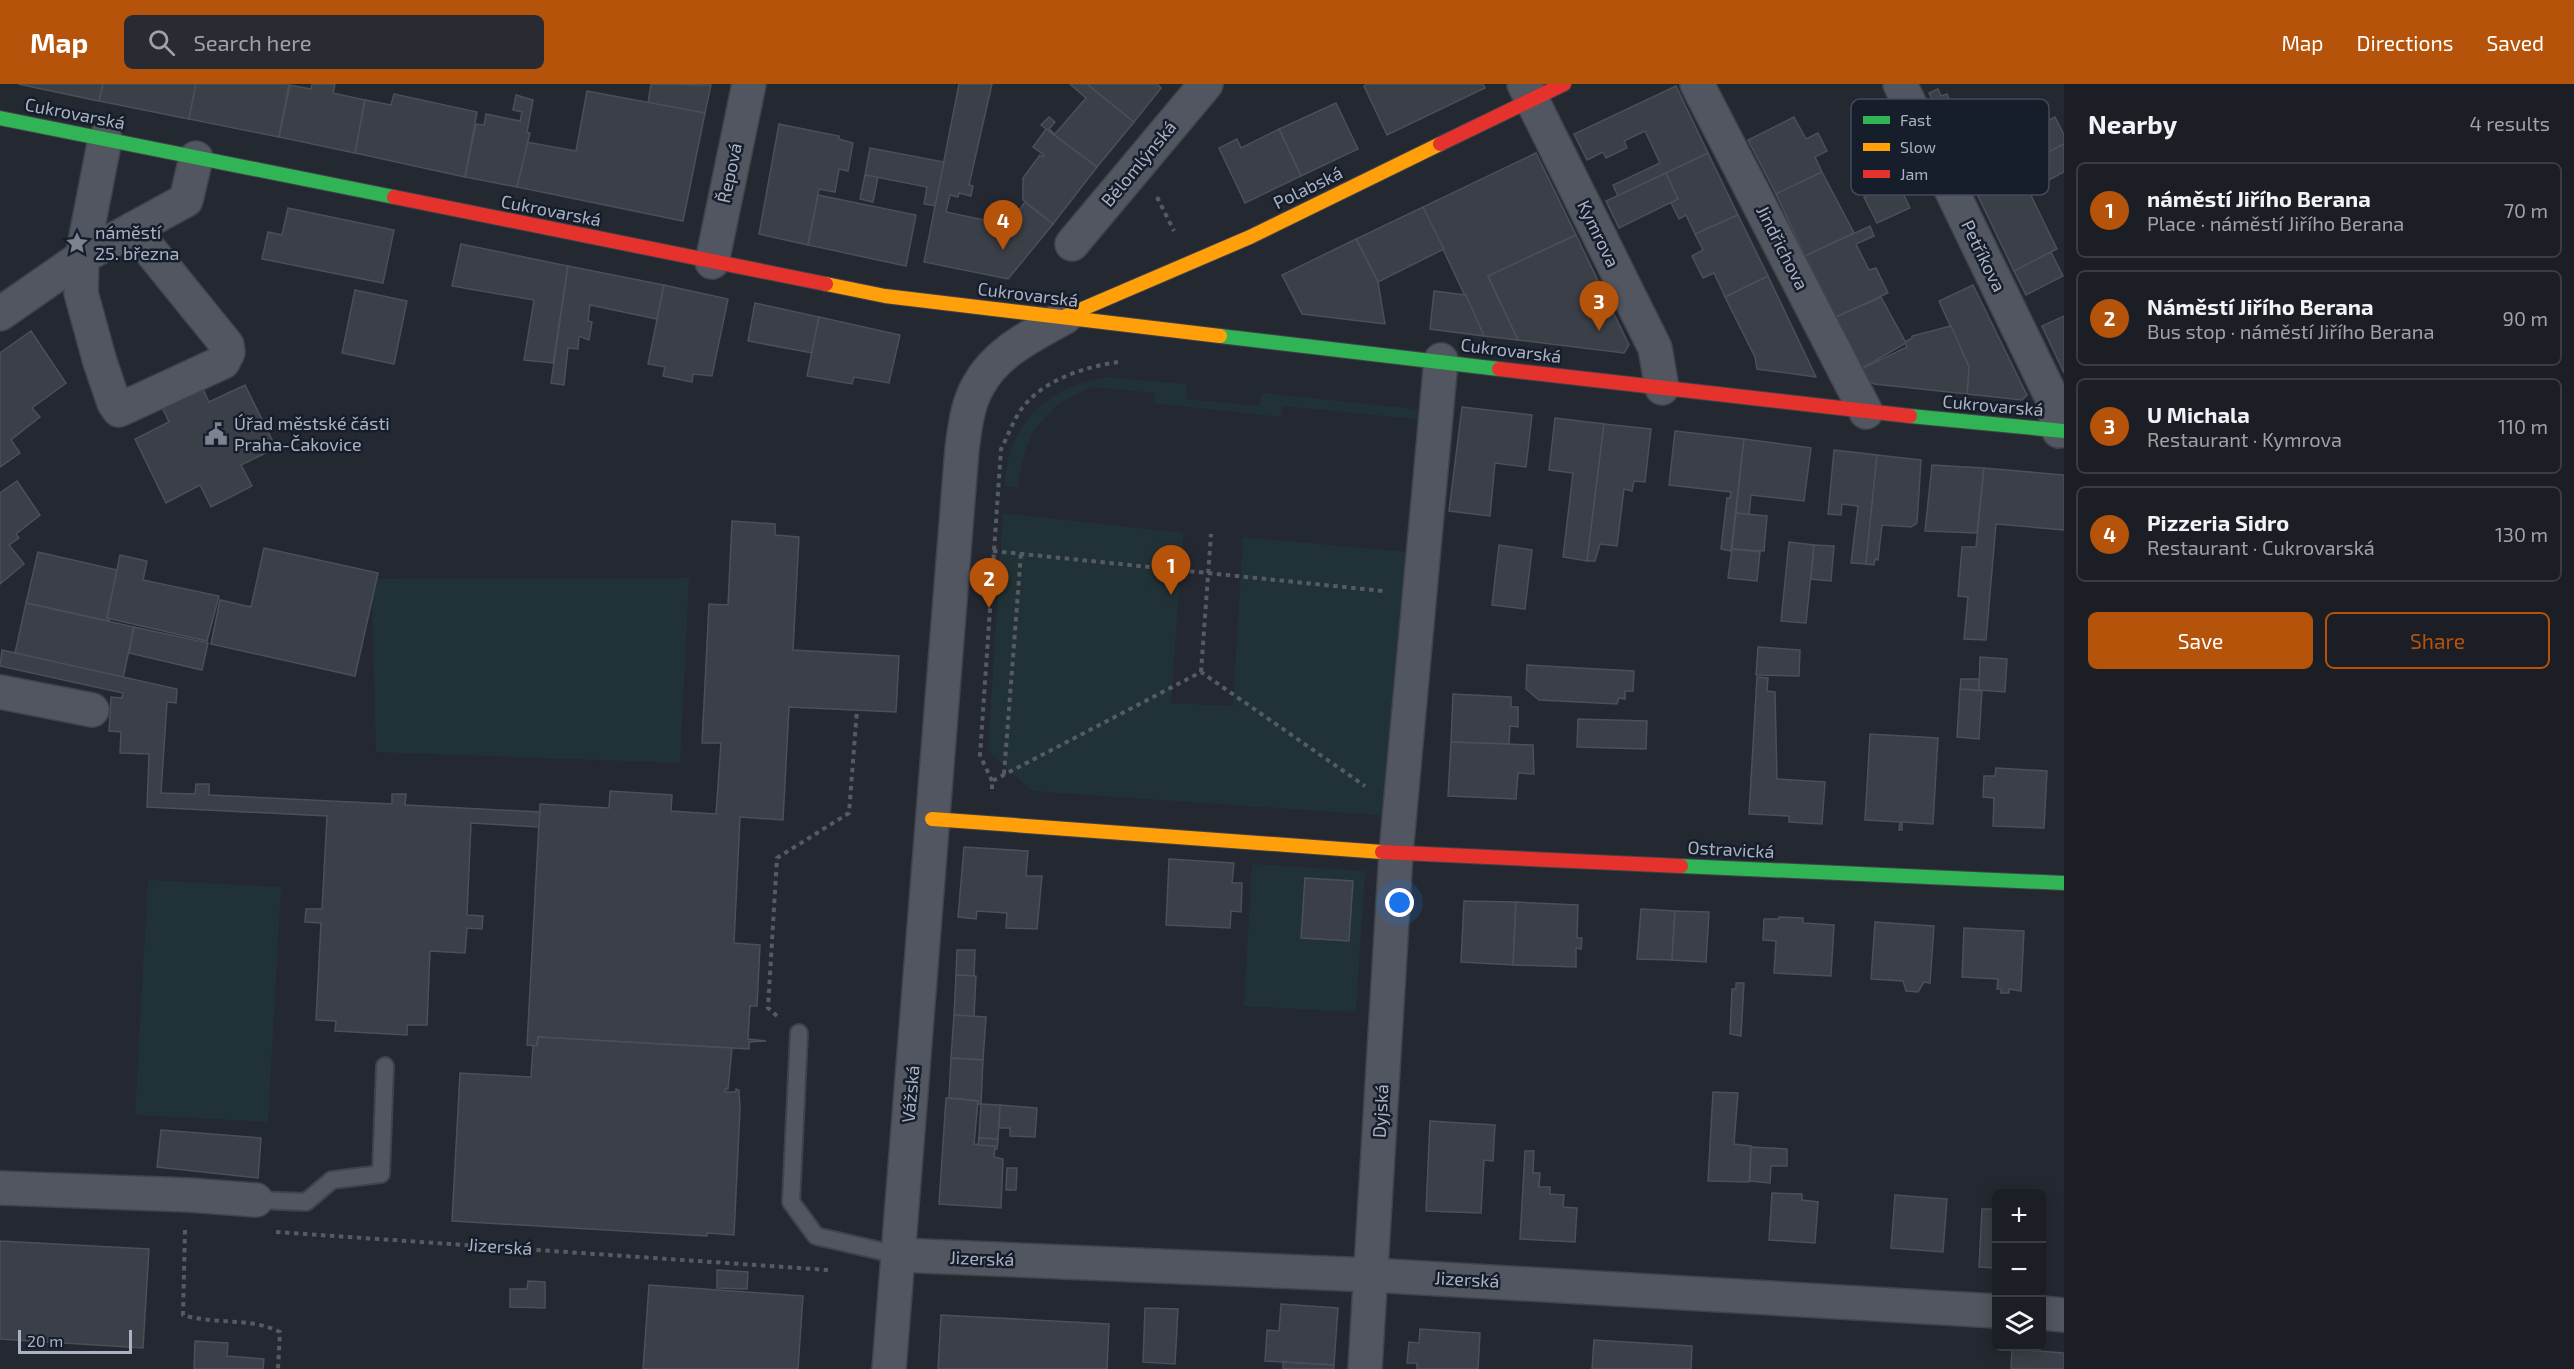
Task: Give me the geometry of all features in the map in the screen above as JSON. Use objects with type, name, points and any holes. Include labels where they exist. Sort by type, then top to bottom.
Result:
[{"type":"street","name":"Řepová","points":[[712,262],[749,84]]},
{"type":"street","name":"Bělomlýnská","points":[[1072,244],[1206,84]]},
{"type":"street","name":"Polabská","points":[[1065,317],[1250,237],[1528,92],[1564,84]]},
{"type":"street","name":"Jindřichova","points":[[1697,84],[1866,412]]},
{"type":"street","name":"Petříkova","points":[[1900,84],[1907,99]]},
{"type":"street","name":"Kymrova","points":[[1528,92],[1655,348],[1662,388]]},
{"type":"street","name":"Cukrovarská","points":[[0,118],[885,296],[1866,412],[2062,431]]},
{"type":"street","points":[[105,139],[82,257],[81,293],[100,362],[114,403],[119,410],[223,362],[228,352],[227,345],[133,229]]},
{"type":"street","points":[[0,314],[82,257],[186,200],[196,158]]},
{"type":"street","name":"Petříkova","points":[[1954,195],[2052,398],[2062,431]]},
{"type":"street","name":"Vážská","points":[[889,1369],[961,461],[967,415],[978,386],[996,362],[1021,341],[1065,317]]},
{"type":"street","name":"Dyjská","points":[[1365,1369],[1396,853],[1441,360]]},
{"type":"street","points":[[0,692],[92,710]]},
{"type":"street","name":"Ostravická","points":[[932,819],[1396,853],[2064,883]]},
{"type":"street","points":[[0,1188],[256,1200]]},
{"type":"street","name":"Jizerská","points":[[898,1255],[1371,1275],[1992,1311]]},
{"type":"street","points":[[2046,1313],[2064,1315]]},
{"type":"lane","points":[[799,1033],[791,1202],[816,1236],[898,1255]]},
{"type":"lane","points":[[256,1200],[306,1202],[332,1180],[381,1174],[385,1066]]},
{"type":"path","points":[[989,822],[992,781],[980,754],[1001,449],[1023,407],[1046,386],[1088,367],[1125,361]]},
{"type":"path","points":[[1201,672],[1211,534]]},
{"type":"path","points":[[993,550],[1392,592]]},
{"type":"path","points":[[1004,775],[1020,553]]},
{"type":"path","points":[[1201,672],[1400,810]]},
{"type":"path","points":[[992,781],[1201,672]]},
{"type":"path","points":[[799,1033],[768,1008],[777,858],[849,813],[856,710]]},
{"type":"path","name":"Jizerská","points":[[256,1200],[258,1231],[830,1270]]},
{"type":"path","points":[[184,1241],[183,1315],[201,1320],[266,1325],[280,1332],[278,1369]]},
{"type":"shaded area","points":[[1106,377],[1186,384],[1186,399],[1259,406],[1262,393],[1426,410],[1426,420],[1283,406],[1281,417],[1154,403],[1155,393],[1092,387],[1059,403],[1032,432],[1021,466],[1018,487],[1004,486],[1011,449],[1026,421],[1036,409],[1061,392]]},
{"type":"shaded area","points":[[1003,513],[1183,533],[1171,703],[1233,706],[1243,537],[1406,552],[1413,566],[1391,816],[1032,791],[988,751]]},
{"type":"shaded area","points":[[689,578],[680,763],[376,752],[372,597],[376,579]]},
{"type":"shaded area","points":[[1252,864],[1365,871],[1356,1012],[1244,1006]],"holes":[[[1305,878],[1353,882],[1349,941],[1301,938]]]},
{"type":"shaded area","points":[[148,880],[281,887],[268,1122],[135,1115]]},
{"type":"building","points":[[18,84],[103,84],[99,101]]},
{"type":"building","points":[[103,84],[196,84],[189,119],[99,101]]},
{"type":"building","points":[[196,84],[289,84],[279,137],[189,119]]},
{"type":"building","points":[[312,84],[335,84],[333,93],[365,100],[355,153],[279,137],[290,85],[311,89]]},
{"type":"building","points":[[651,84],[711,85],[705,113],[648,103]]},
{"type":"building","points":[[959,84],[992,84],[969,185],[973,186],[971,196],[959,193],[958,197],[950,195],[946,212],[1008,225],[1025,202],[1053,224],[1008,279],[924,262]]},
{"type":"building","points":[[1070,84],[1087,84],[1134,122],[1097,167],[1041,125],[1049,117],[1055,122],[1049,129],[1055,134],[1086,98]]},
{"type":"building","points":[[1087,84],[1157,84],[1161,88],[1134,122]]},
{"type":"building","points":[[1367,84],[1483,84],[1485,88],[1387,135],[1364,86]]},
{"type":"building","points":[[1676,86],[1708,153],[1618,196],[1613,185],[1660,163],[1645,131],[1624,141],[1627,148],[1606,158],[1603,152],[1587,160],[1574,134]]},
{"type":"building","points":[[1938,89],[1941,96],[1947,94],[1949,99],[1932,99],[1929,93]]},
{"type":"building","points":[[587,91],[705,113],[683,221],[517,187],[527,142],[576,151]]},
{"type":"building","points":[[394,94],[477,112],[465,177],[355,153],[365,100],[391,105]]},
{"type":"building","points":[[516,95],[533,100],[527,132],[530,133],[517,187],[465,177],[476,124],[484,125],[486,114],[520,121],[522,112],[513,110]]},
{"type":"building","points":[[1336,103],[1358,149],[1301,176],[1279,129]]},
{"type":"building","points":[[1794,117],[1806,139],[1818,133],[1827,151],[1815,157],[1822,172],[1776,194],[1748,140]]},
{"type":"building","points":[[2055,117],[2064,135],[2064,144],[2049,151],[2049,120]]},
{"type":"building","points":[[779,124],[839,136],[839,139],[853,143],[848,171],[839,169],[835,192],[819,189],[808,245],[759,234]]},
{"type":"building","points":[[1046,129],[1097,167],[1053,224],[1023,200],[1023,178],[1040,155],[1043,157],[1044,155],[1033,147]]},
{"type":"building","points":[[1279,129],[1301,176],[1245,203],[1219,148],[1237,139],[1241,148]]},
{"type":"building","points":[[2064,144],[2064,172],[2049,180],[2049,152]]},
{"type":"building","points":[[870,148],[944,162],[935,206],[924,204],[927,187],[865,175]]},
{"type":"building","points":[[1536,153],[1576,235],[1488,276],[1518,340],[1484,336],[1423,207]]},
{"type":"building","points":[[1708,153],[1738,215],[1695,234],[1686,215],[1679,219],[1671,203],[1678,199],[1666,173]]},
{"type":"building","points":[[1822,172],[1854,233],[1805,256],[1776,194]]},
{"type":"building","points":[[1666,173],[1678,199],[1619,228],[1606,201]]},
{"type":"building","points":[[865,175],[878,177],[873,202],[860,199]]},
{"type":"building","points":[[818,195],[916,215],[906,266],[808,245]]},
{"type":"building","points":[[1904,195],[1910,208],[1877,223],[1864,197]]},
{"type":"building","points":[[2031,195],[2057,249],[2014,271],[1978,196]]},
{"type":"building","points":[[1423,207],[1444,249],[1378,282],[1356,239]]},
{"type":"building","points":[[288,208],[394,230],[383,283],[262,259],[268,232],[282,235]]},
{"type":"building","points":[[1738,215],[1768,276],[1725,297],[1714,273],[1703,278],[1692,256],[1703,250],[1695,234]]},
{"type":"building","points":[[1870,226],[1874,236],[1856,244],[1869,270],[1876,268],[1888,293],[1836,317],[1805,256]]},
{"type":"building","points":[[1576,235],[1629,345],[1624,353],[1518,340],[1488,276]]},
{"type":"building","points":[[1356,239],[1378,282],[1385,324],[1302,314],[1282,275]]},
{"type":"building","points":[[461,244],[568,266],[553,363],[524,360],[534,300],[452,286]]},
{"type":"building","points":[[2051,252],[2063,276],[2026,295],[2014,271]]},
{"type":"building","points":[[568,266],[664,285],[657,319],[590,305],[588,321],[592,322],[589,340],[579,336],[578,349],[568,348],[564,385],[551,383]]},
{"type":"building","points":[[1768,276],[1816,377],[1757,369],[1755,357],[1725,297]]},
{"type":"building","points":[[664,285],[728,299],[712,376],[693,374],[692,382],[663,376],[665,367],[648,364]]},
{"type":"building","points":[[1973,285],[2027,395],[2022,400],[1967,394],[1969,367],[1939,301]]},
{"type":"building","points":[[355,290],[407,301],[394,364],[342,353]]},
{"type":"building","points":[[1434,291],[1466,295],[1484,336],[1430,329]]},
{"type":"building","points":[[1881,297],[1906,343],[1861,369],[1836,317]]},
{"type":"building","points":[[755,303],[819,317],[812,353],[748,341]]},
{"type":"building","points":[[2064,316],[2064,373],[2042,326]]},
{"type":"building","points":[[819,317],[900,335],[889,383],[854,377],[852,384],[807,376]]},
{"type":"building","points":[[1951,326],[1969,367],[1967,394],[1874,384],[1865,378],[1861,369],[1907,347],[1905,342],[1912,336]]},
{"type":"building","points":[[31,331],[66,383],[32,408],[40,417],[11,440],[20,453],[0,467],[0,353]]},
{"type":"building","points":[[200,383],[209,402],[245,385],[276,448],[241,465],[252,486],[211,507],[200,485],[166,503],[135,439],[169,422],[160,403]]},
{"type":"building","points":[[1462,407],[1532,415],[1526,467],[1495,463],[1490,516],[1449,511]]},
{"type":"building","points":[[1555,418],[1604,424],[1587,561],[1563,557],[1573,473],[1549,470]]},
{"type":"building","points":[[1604,424],[1651,429],[1645,482],[1634,481],[1632,491],[1624,489],[1617,546],[1600,544],[1595,561],[1587,561]]},
{"type":"building","points":[[1675,431],[1744,439],[1731,551],[1721,549],[1727,498],[1730,498],[1731,492],[1669,485]]},
{"type":"building","points":[[1744,439],[1811,448],[1804,501],[1751,495],[1749,515],[1736,513]]},
{"type":"building","points":[[1834,450],[1877,455],[1866,564],[1851,563],[1858,506],[1842,504],[1841,515],[1828,514]]},
{"type":"building","points":[[1877,455],[1921,460],[1917,523],[1911,527],[1882,525],[1878,560],[1875,559],[1874,565],[1866,564]]},
{"type":"building","points":[[1932,465],[1984,468],[1977,533],[1925,531]]},
{"type":"building","points":[[1984,468],[2064,475],[2064,530],[1996,524],[1986,640],[1964,639],[1968,597],[1958,596],[1962,547],[1976,547]]},
{"type":"building","points":[[17,481],[40,515],[16,534],[19,538],[9,545],[24,564],[0,584],[0,493]]},
{"type":"building","points":[[1736,513],[1767,516],[1764,551],[1732,549]]},
{"type":"building","points":[[732,521],[775,524],[775,535],[799,537],[793,650],[899,656],[896,712],[789,707],[783,820],[740,817],[734,943],[760,945],[757,1006],[750,1006],[748,1039],[766,1041],[749,1042],[749,1049],[538,1037],[537,1046],[527,1045],[540,804],[609,808],[610,791],[672,795],[671,811],[716,814],[721,743],[702,743],[709,604],[728,605]]},
{"type":"building","points":[[1789,542],[1814,545],[1806,623],[1781,621]]},
{"type":"building","points":[[1499,545],[1532,550],[1525,609],[1492,605]]},
{"type":"building","points":[[1814,545],[1834,546],[1831,581],[1811,579]]},
{"type":"building","points":[[264,548],[378,573],[355,676],[211,644],[220,600],[251,607]]},
{"type":"building","points":[[1732,549],[1760,552],[1757,581],[1728,578]]},
{"type":"building","points":[[38,552],[117,570],[107,618],[110,619],[109,621],[26,603]]},
{"type":"building","points":[[120,555],[147,561],[143,580],[219,596],[207,641],[107,618]]},
{"type":"building","points":[[26,603],[134,627],[123,678],[15,653]]},
{"type":"building","points":[[134,627],[208,643],[202,670],[129,653]]},
{"type":"building","points":[[1758,647],[1800,650],[1799,676],[1756,675]]},
{"type":"building","points":[[2,650],[177,689],[176,703],[167,702],[161,793],[195,794],[196,784],[209,784],[209,795],[392,804],[392,794],[406,794],[405,805],[540,812],[539,827],[471,823],[467,915],[483,916],[482,929],[467,928],[465,953],[430,951],[427,1025],[407,1025],[407,1035],[335,1031],[336,1021],[316,1020],[321,923],[305,922],[306,909],[322,909],[327,816],[147,807],[149,754],[120,753],[121,732],[109,731],[111,697],[122,698],[123,693],[0,666]]},
{"type":"building","points":[[1980,657],[2007,659],[2005,692],[1979,690]]},
{"type":"building","points":[[1527,665],[1634,671],[1633,691],[1625,691],[1625,699],[1619,698],[1617,704],[1539,700],[1526,689]]},
{"type":"building","points":[[1757,677],[1768,678],[1767,691],[1775,692],[1777,779],[1825,782],[1822,824],[1789,822],[1789,816],[1749,814]]},
{"type":"building","points":[[1961,679],[1979,679],[1979,690],[1960,689]]},
{"type":"building","points":[[1960,689],[1982,691],[1979,739],[1957,737]]},
{"type":"building","points":[[1453,694],[1511,697],[1511,707],[1518,707],[1518,727],[1510,726],[1509,744],[1451,742]]},
{"type":"building","points":[[1578,719],[1647,721],[1646,749],[1577,747]]},
{"type":"building","points":[[1870,734],[1938,738],[1933,824],[1902,822],[1902,830],[1899,830],[1900,822],[1865,820]]},
{"type":"building","points":[[1451,742],[1533,745],[1534,774],[1518,773],[1516,799],[1448,796]]},
{"type":"building","points":[[1996,768],[2047,771],[2044,828],[1993,826],[1994,798],[1983,797],[1984,776],[1995,776]]},
{"type":"building","points":[[964,847],[1028,851],[1026,876],[1042,876],[1037,929],[1006,928],[1007,913],[977,911],[976,919],[958,917]]},
{"type":"building","points":[[1169,859],[1234,863],[1232,883],[1242,883],[1241,912],[1231,911],[1230,928],[1166,925]]},
{"type":"building","points":[[1305,878],[1353,881],[1349,941],[1301,938]]},
{"type":"building","points":[[1464,901],[1516,902],[1513,965],[1461,962]]},
{"type":"building","points":[[1516,902],[1578,905],[1577,938],[1582,938],[1581,949],[1576,948],[1576,967],[1513,965]]},
{"type":"building","points":[[1641,909],[1675,911],[1672,960],[1637,959]]},
{"type":"building","points":[[1675,911],[1709,912],[1706,962],[1672,960]]},
{"type":"building","points":[[1779,917],[1803,918],[1803,923],[1834,925],[1831,976],[1774,973],[1776,941],[1763,940],[1764,919],[1779,919]]},
{"type":"building","points":[[1875,922],[1934,926],[1930,983],[1924,982],[1918,992],[1906,991],[1903,981],[1871,979]]},
{"type":"building","points":[[1964,928],[2024,931],[2021,991],[2009,989],[2009,993],[2001,993],[2001,989],[1997,989],[1998,979],[1962,977]]},
{"type":"building","points":[[957,950],[975,950],[974,976],[956,975]]},
{"type":"building","points":[[956,975],[976,976],[974,1017],[954,1015]]},
{"type":"building","points":[[1736,983],[1744,983],[1741,1036],[1730,1034],[1732,989],[1736,989]]},
{"type":"building","points":[[954,1015],[986,1017],[983,1060],[951,1058]]},
{"type":"building","points":[[538,1037],[732,1048],[728,1089],[725,1089],[725,1092],[739,1090],[734,1235],[707,1233],[707,1236],[452,1221],[460,1073],[531,1077],[533,1046],[537,1046]]},
{"type":"building","points":[[951,1058],[983,1060],[981,1104],[977,1104],[978,1101],[949,1098]]},
{"type":"building","points":[[1713,1092],[1738,1093],[1734,1144],[1751,1146],[1749,1182],[1708,1181]]},
{"type":"building","points":[[946,1098],[978,1101],[974,1144],[995,1146],[994,1157],[1003,1159],[1001,1208],[939,1204]]},
{"type":"building","points":[[981,1104],[1000,1105],[998,1139],[979,1138]]},
{"type":"building","points":[[1000,1105],[1037,1108],[1035,1137],[1010,1136],[1010,1128],[999,1128]]},
{"type":"building","points":[[1430,1121],[1495,1125],[1493,1161],[1484,1160],[1481,1213],[1426,1211]]},
{"type":"building","points":[[161,1130],[261,1138],[258,1178],[157,1167]]},
{"type":"building","points":[[979,1138],[998,1139],[997,1149],[995,1146],[978,1145]]},
{"type":"building","points":[[1751,1147],[1787,1149],[1787,1166],[1771,1166],[1770,1183],[1750,1181]]},
{"type":"building","points":[[1525,1151],[1534,1151],[1533,1173],[1540,1173],[1539,1187],[1550,1187],[1550,1194],[1564,1195],[1563,1207],[1577,1208],[1575,1242],[1520,1239]]},
{"type":"building","points":[[1007,1168],[1017,1168],[1016,1190],[1006,1190]]},
{"type":"building","points":[[1772,1193],[1802,1194],[1802,1200],[1818,1202],[1815,1243],[1769,1240]]},
{"type":"building","points":[[1895,1195],[1947,1199],[1943,1252],[1891,1248]]},
{"type":"building","points":[[1982,1209],[1992,1209],[1992,1268],[1979,1267]]},
{"type":"building","points":[[0,1241],[149,1249],[143,1348],[0,1339]]},
{"type":"building","points":[[717,1270],[748,1272],[747,1289],[717,1288]]},
{"type":"building","points":[[528,1281],[545,1282],[545,1308],[510,1307],[510,1289],[527,1289]]},
{"type":"building","points":[[649,1285],[803,1296],[798,1369],[643,1369]]},
{"type":"building","points":[[1281,1304],[1338,1308],[1334,1365],[1265,1361],[1267,1330],[1279,1331]]},
{"type":"building","points":[[1145,1308],[1178,1309],[1175,1364],[1143,1362]]},
{"type":"building","points":[[941,1315],[1109,1324],[1107,1369],[938,1369]]},
{"type":"building","points":[[1420,1329],[1480,1333],[1478,1369],[1417,1369],[1417,1363],[1407,1363],[1409,1342],[1419,1343]]},
{"type":"building","points":[[1594,1340],[1692,1346],[1691,1369],[1592,1369]]},
{"type":"building","points":[[195,1341],[228,1343],[227,1356],[264,1359],[263,1369],[194,1369]]},
{"type":"building","points":[[2012,1351],[2064,1353],[2064,1369],[2011,1369]]},
{"type":"building","points":[[1283,1362],[1334,1365],[1334,1369],[1283,1369]]},
{"type":"traffic: fast","points":[[0,118],[394,197]]},
{"type":"traffic: fast","points":[[1220,336],[1499,369]]},
{"type":"traffic: fast","points":[[1910,416],[2064,431]]},
{"type":"traffic: fast","points":[[1681,866],[2064,883]]},
{"type":"traffic: slow","points":[[1066,316],[1250,237],[1440,144]]},
{"type":"traffic: slow","points":[[826,284],[885,296],[1220,336]]},
{"type":"traffic: slow","points":[[932,819],[1382,852]]},
{"type":"traffic: jam","points":[[1440,144],[1564,84]]},
{"type":"traffic: jam","points":[[394,197],[826,284]]},
{"type":"traffic: jam","points":[[1499,369],[1910,416]]},
{"type":"traffic: jam","points":[[1382,852],[1681,866]]},
{"type":"place","name":"náměstí 25. března","points":[[77,243]]},
{"type":"place","name":"Pizzeria Sidro","points":[[1003,250]]},
{"type":"place","name":"U Michala","points":[[1599,331]]},
{"type":"place","name":"Úřad městské části Praha-Čakovice","points":[[216,434]]},
{"type":"place","name":"náměstí Jiřího Berana","points":[[1171,595]]},
{"type":"place","name":"Náměstí Jiřího Berana","points":[[989,608]]}]
